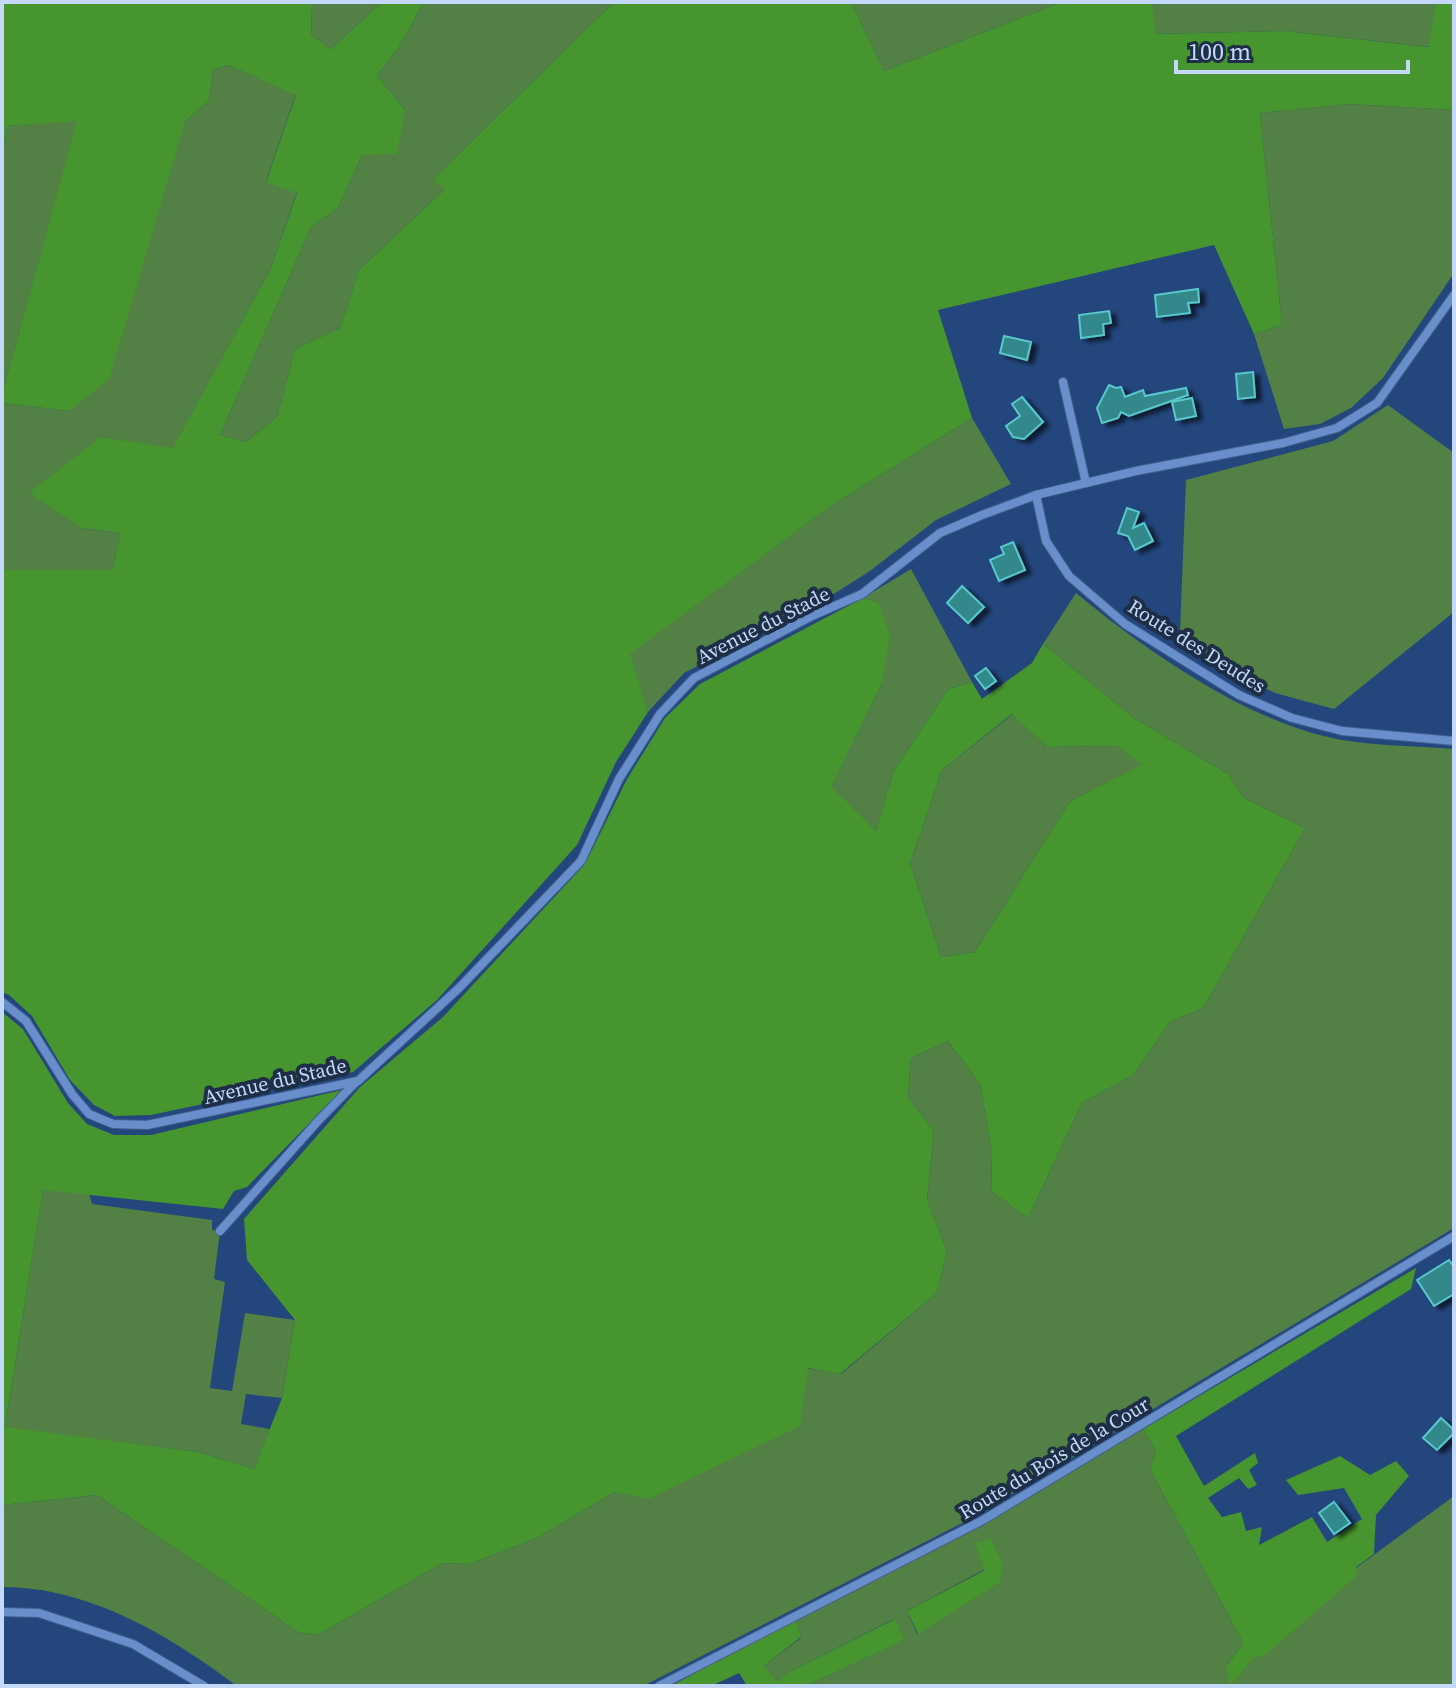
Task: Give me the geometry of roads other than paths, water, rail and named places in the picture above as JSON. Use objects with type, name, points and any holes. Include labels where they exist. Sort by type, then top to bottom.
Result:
[{"type":"street","name":"Avenue du Stade","points":[[2,1002],[26,1021],[72,1094],[89,1114],[113,1124],[147,1125],[358,1081],[459,988],[581,861],[619,779],[660,714],[694,678],[812,616],[862,594],[940,533],[1036,495],[1283,443],[1337,428],[1377,403],[1454,295]]},
{"type":"street","points":[[1063,382],[1086,483]]},
{"type":"street","name":"Route des Deudes","points":[[1036,495],[1046,541],[1069,576],[1125,624],[1239,695],[1292,718],[1342,731],[1454,741]]},
{"type":"street","points":[[220,1231],[358,1081]]},
{"type":"street","name":"Route du Bois de la Cour","points":[[659,1686],[983,1520],[1454,1236]]},
{"type":"street","points":[[2,1612],[39,1613],[133,1644],[204,1686]]}]
